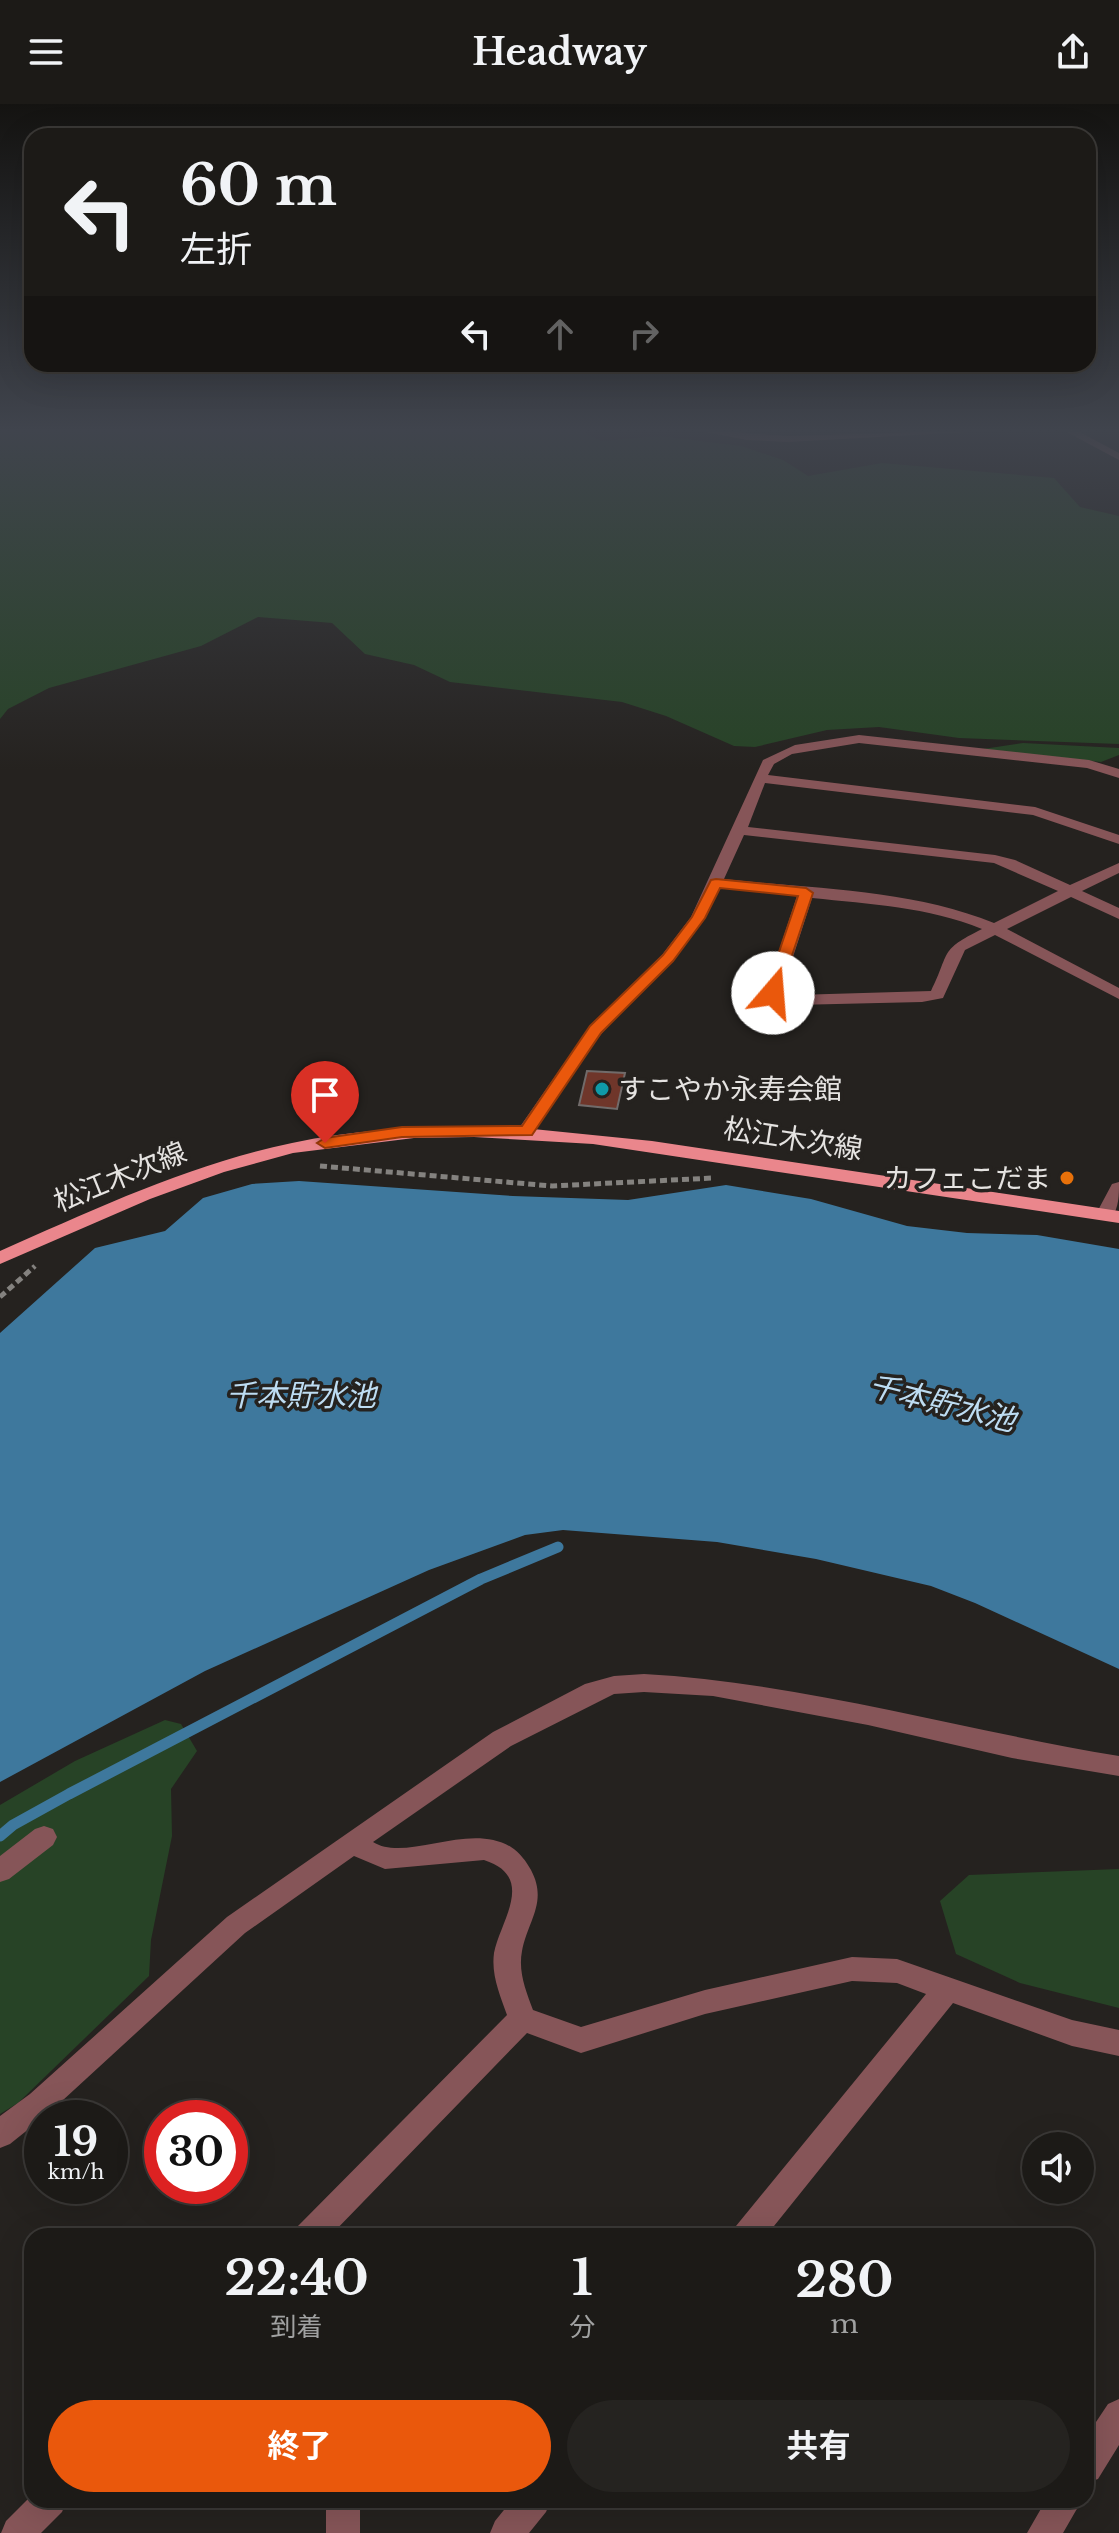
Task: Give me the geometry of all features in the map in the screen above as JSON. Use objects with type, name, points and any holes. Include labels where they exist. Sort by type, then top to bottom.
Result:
[{"type":"main road","name":"松江木次線","points":[[0,1258],[174,1184],[266,1154],[402,1132],[477,1129],[620,1141],[1112,1216]]},
{"type":"street","points":[[526,1131],[596,1030],[668,958],[698,918],[768,762],[782,754],[834,740],[859,739],[1089,764],[1119,774]]},
{"type":"street","points":[[760,778],[1022,808],[1060,817],[1119,840]]},
{"type":"street","points":[[739,830],[995,859],[1010,863],[1119,914]]},
{"type":"street","points":[[806,893],[773,993],[794,1000],[937,995],[942,990],[950,956],[959,947],[1119,867]]},
{"type":"street","points":[[716,883],[934,908],[958,914],[995,929],[1119,994]]},
{"type":"street","points":[[1112,1216],[1119,1188]]},
{"type":"street","points":[[0,2134],[40,2103],[236,1925],[502,1739],[569,1702],[614,1685],[677,1683],[713,1687],[868,1715],[1012,1748],[1119,1766]]},
{"type":"street","points":[[0,1871],[44,1837]]},
{"type":"street","points":[[355,1841],[370,1854],[402,1860],[431,1851],[458,1849],[485,1851],[509,1858],[523,1877],[528,1898],[507,1963],[522,2019]]},
{"type":"street","points":[[522,2019],[581,2040],[705,2002],[852,1969],[897,1971],[1072,2033],[1119,2043]]},
{"type":"street","points":[[753,2228],[947,1989]]},
{"type":"street","points":[[317,2228],[522,2019]]},
{"type":"street","points":[[1094,2454],[1119,2415]]},
{"type":"street","points":[[18,2533],[42,2508]]},
{"type":"street","points":[[343,2508],[343,2533]]},
{"type":"street","points":[[507,2533],[527,2508]]},
{"type":"street","points":[[1044,2533],[1060,2508]]},
{"type":"path","points":[[318,1166],[552,1186],[725,1178]]},
{"type":"path","points":[[0,1297],[46,1258]]},
{"type":"green space","points":[[0,542],[1119,542],[1119,744],[959,738],[879,727],[827,730],[755,747],[734,746],[666,716],[622,702],[450,682],[414,665],[365,654],[332,623],[258,617],[201,646],[49,688],[8,709],[0,719]]},
{"type":"green space","points":[[1023,743],[1119,748],[1119,755],[1101,762],[983,749]]},
{"type":"green space","points":[[165,1720],[181,1724],[197,1751],[171,1789],[172,1836],[151,1940],[149,1976],[18,2103],[0,2114],[0,1805],[75,1761]]},
{"type":"green space","points":[[1119,1869],[1119,2008],[1020,1983],[956,1954],[940,1901],[969,1875]]},
{"type":"water","name":"千本貯水池","points":[[299,1181],[513,1196],[628,1200],[726,1185],[811,1199],[907,1226],[967,1233],[1037,1235],[1119,1249],[1119,1669],[931,1586],[816,1559],[717,1542],[563,1530],[525,1535],[429,1570],[205,1671],[0,1782],[0,1333],[95,1248],[165,1231],[203,1198],[252,1184]]},
{"type":"building","name":"すこやか永寿会館","points":[[587,1071],[625,1073],[617,1109],[579,1105]]},
{"type":"waterway","points":[[0,1836],[13,1825],[69,1794],[481,1579],[558,1547]]},
{"type":"place","name":"すこやか永寿会館","points":[[602,1089]]},
{"type":"place","name":"カフェこだま","points":[[1067,1178]]},
{"type":"route","points":[[325,1143],[402,1132],[526,1131],[596,1030],[668,958],[698,918],[716,883],[806,893],[773,993]]}]
